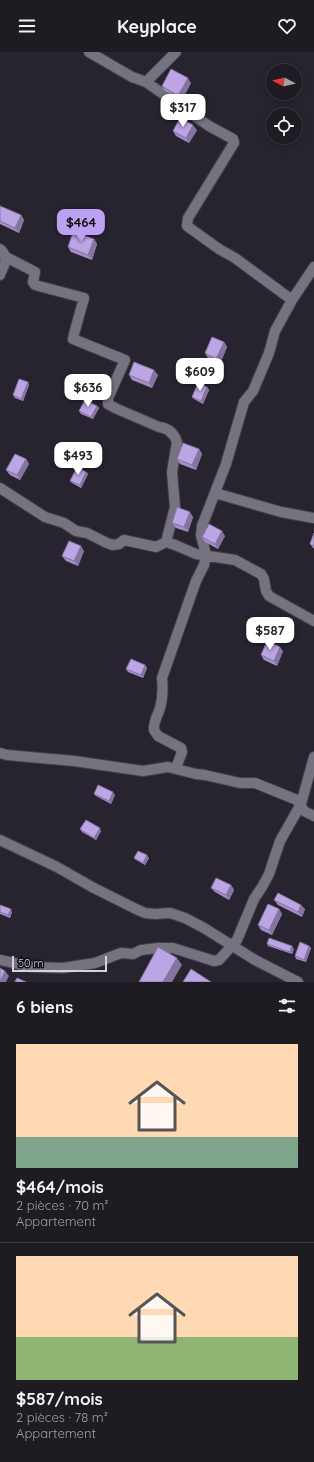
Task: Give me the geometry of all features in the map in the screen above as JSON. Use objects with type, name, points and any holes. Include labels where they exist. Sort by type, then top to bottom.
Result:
[{"type":"street","points":[[89,52],[127,74],[146,82],[209,126],[234,141],[188,218],[187,226],[219,249],[235,258],[292,300]]},
{"type":"street","points":[[146,82],[176,52]]},
{"type":"street","points":[[0,275],[3,253],[35,272],[33,282],[35,285],[84,298],[73,339],[125,360],[107,402],[115,408],[159,427],[170,430],[177,440],[178,442],[172,472],[175,507],[166,542]]},
{"type":"street","points":[[176,768],[182,752],[180,748],[158,736],[154,732],[153,727],[161,706],[163,692],[162,678],[168,658],[204,565],[206,555],[201,535],[202,526],[232,444],[244,402],[254,391],[269,353],[274,331],[314,267]]},
{"type":"street","points":[[0,488],[45,517],[59,521],[76,531],[87,533],[107,543],[119,544],[124,540],[156,547],[166,542],[188,551],[235,560],[261,574],[269,596],[314,621]]},
{"type":"street","points":[[215,493],[281,512],[314,518]]},
{"type":"street","points":[[0,753],[7,755],[74,761],[143,771],[168,767],[240,783],[255,783],[297,800],[301,804],[304,811],[314,816]]},
{"type":"street","points":[[0,960],[32,967],[63,968],[96,963],[121,953],[133,954],[141,950],[173,948],[217,961],[222,957],[230,945],[237,940],[246,914],[269,874],[280,841],[301,804],[314,757]]},
{"type":"street","points":[[0,840],[56,866],[92,887],[145,913],[170,913],[185,918],[204,928],[255,960],[298,982]]},
{"type":"building","points":[[171,69],[188,78],[178,96],[162,86]]},
{"type":"building","points":[[180,118],[193,125],[186,138],[173,131]]},
{"type":"building","points":[[0,206],[21,215],[15,228],[0,221]]},
{"type":"building","points":[[73,232],[94,239],[88,255],[68,247]]},
{"type":"building","points":[[212,337],[224,342],[216,359],[205,353]]},
{"type":"building","points":[[134,362],[154,370],[149,383],[129,375]]},
{"type":"building","points":[[19,379],[28,382],[21,399],[13,395]]},
{"type":"building","points":[[198,383],[207,387],[201,401],[192,397]]},
{"type":"building","points":[[85,400],[97,406],[91,417],[79,411]]},
{"type":"building","points":[[183,443],[199,449],[192,465],[177,459]]},
{"type":"building","points":[[15,454],[26,459],[17,475],[6,470]]},
{"type":"building","points":[[77,467],[86,472],[80,485],[70,481]]},
{"type":"building","points":[[177,507],[190,512],[184,527],[172,523]]},
{"type":"building","points":[[209,524],[222,531],[215,544],[202,537]]},
{"type":"building","points":[[314,533],[314,546],[310,544]]},
{"type":"building","points":[[69,541],[81,546],[74,561],[62,556]]},
{"type":"building","points":[[267,641],[280,647],[274,661],[261,655]]},
{"type":"building","points":[[131,659],[145,665],[141,675],[126,669]]},
{"type":"building","points":[[98,785],[113,792],[109,801],[94,794]]},
{"type":"building","points":[[86,820],[100,828],[94,838],[80,829]]},
{"type":"building","points":[[138,851],[147,855],[143,863],[134,858]]},
{"type":"building","points":[[216,878],[231,885],[226,895],[211,888]]},
{"type":"building","points":[[278,893],[301,905],[298,912],[274,900]]},
{"type":"building","points":[[268,904],[279,909],[269,930],[258,925]]},
{"type":"building","points":[[0,905],[11,909],[8,915],[0,912]]},
{"type":"building","points":[[269,938],[292,946],[290,952],[267,944]]},
{"type":"building","points":[[300,942],[309,946],[304,960],[295,956]]},
{"type":"building","points":[[158,947],[177,958],[163,982],[139,982]]},
{"type":"building","points":[[0,968],[5,971],[0,982]]},
{"type":"building","points":[[191,969],[211,982],[183,982]]},
{"type":"building","points":[[17,978],[26,982],[15,982]]}]
